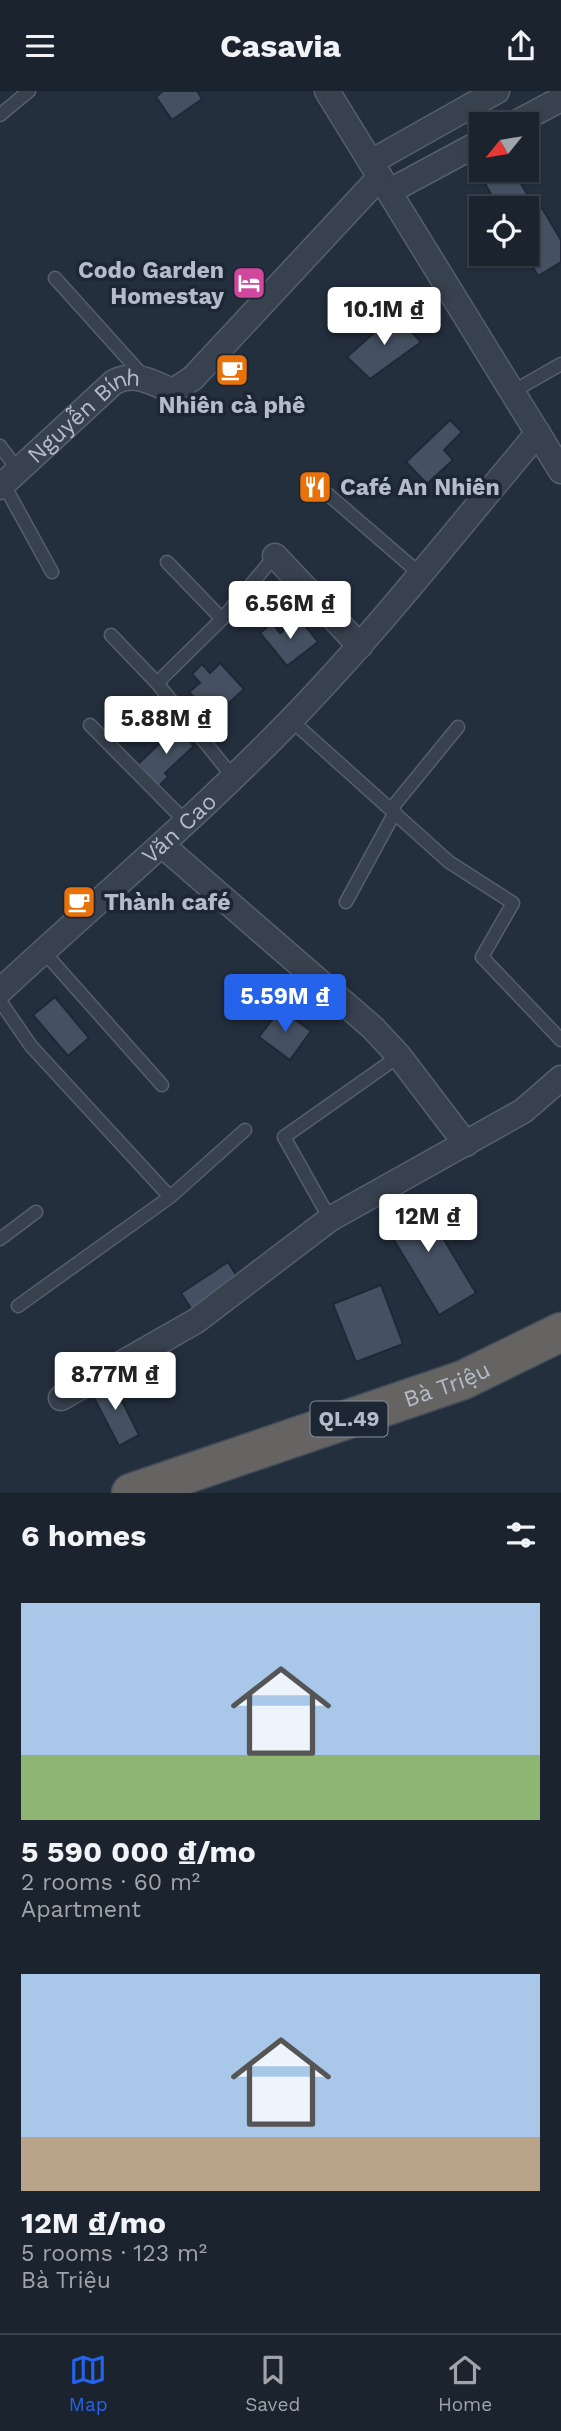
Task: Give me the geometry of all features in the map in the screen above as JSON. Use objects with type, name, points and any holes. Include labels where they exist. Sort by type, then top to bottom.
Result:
[{"type":"highway","name":"Bà Triệu","points":[[131,1493],[463,1380],[561,1332]]},
{"type":"street","points":[[327,91],[561,471]]},
{"type":"street","points":[[380,177],[497,91]]},
{"type":"street","points":[[537,112],[561,99]]},
{"type":"street","points":[[380,177],[469,146]]},
{"type":"street","name":"Nguyễn Bính","points":[[7,480],[114,382],[123,377],[144,377],[173,390],[192,378],[380,177]]},
{"type":"street","name":"Văn Cao","points":[[0,991],[162,845],[291,720],[360,646],[538,433]]},
{"type":"street","points":[[275,557],[360,646]]},
{"type":"street","points":[[162,845],[336,993],[399,1056],[466,1144]]},
{"type":"street","points":[[61,1398],[196,1321],[330,1219],[523,1111],[561,1078]]},
{"type":"lane","points":[[0,115],[29,91]]},
{"type":"lane","points":[[55,278],[144,377]]},
{"type":"lane","points":[[512,392],[561,364]]},
{"type":"lane","points":[[0,446],[7,480],[52,572]]},
{"type":"lane","points":[[316,484],[419,573]]},
{"type":"lane","points":[[156,683],[222,619],[275,557]]},
{"type":"lane","points":[[167,562],[222,619]]},
{"type":"lane","points":[[111,635],[156,683],[233,777]]},
{"type":"lane","points":[[291,720],[449,862],[513,903],[482,957],[561,1040]]},
{"type":"lane","points":[[90,725],[186,822]]},
{"type":"lane","points":[[346,902],[393,810],[458,727]]},
{"type":"lane","points":[[43,951],[162,1085]]},
{"type":"lane","points":[[0,1002],[31,1046],[170,1197]]},
{"type":"lane","points":[[330,1219],[284,1137],[399,1056]]},
{"type":"lane","points":[[18,1306],[113,1241],[170,1197],[245,1130]]},
{"type":"lane","points":[[0,1239],[36,1212]]},
{"type":"building","points":[[163,91],[197,91],[202,99],[172,120],[156,97]]},
{"type":"building","points":[[484,182],[520,182],[528,196],[492,196]]},
{"type":"building","points":[[542,208],[561,240],[561,262],[538,276],[532,266],[539,266],[539,210]]},
{"type":"building","points":[[395,314],[421,342],[370,379],[347,357]]},
{"type":"building","points":[[450,420],[462,432],[444,450],[453,460],[427,484],[406,462]]},
{"type":"building","points":[[299,618],[318,642],[287,666],[260,633],[272,623],[280,633]]},
{"type":"building","points":[[220,663],[244,689],[213,718],[189,692],[200,683],[192,674],[202,664],[210,673]]},
{"type":"building","points":[[177,727],[194,746],[165,773],[168,777],[158,787],[138,764]]},
{"type":"building","points":[[55,997],[89,1038],[68,1056],[33,1015]]},
{"type":"building","points":[[280,1009],[311,1031],[290,1060],[259,1037]]},
{"type":"building","points":[[416,1193],[476,1293],[439,1315],[379,1215]]},
{"type":"building","points":[[228,1262],[241,1283],[192,1310],[181,1293]]},
{"type":"building","points":[[381,1285],[403,1344],[356,1362],[333,1304]]},
{"type":"building","points":[[111,1379],[139,1435],[119,1446],[90,1390]]},
{"type":"place","name":"Codo Garden Homestay","points":[[249,283]]},
{"type":"place","name":"Nhiên cà phê","points":[[232,370]]},
{"type":"place","name":"Café An Nhiên","points":[[315,487]]},
{"type":"place","name":"Thành café","points":[[79,902]]}]
